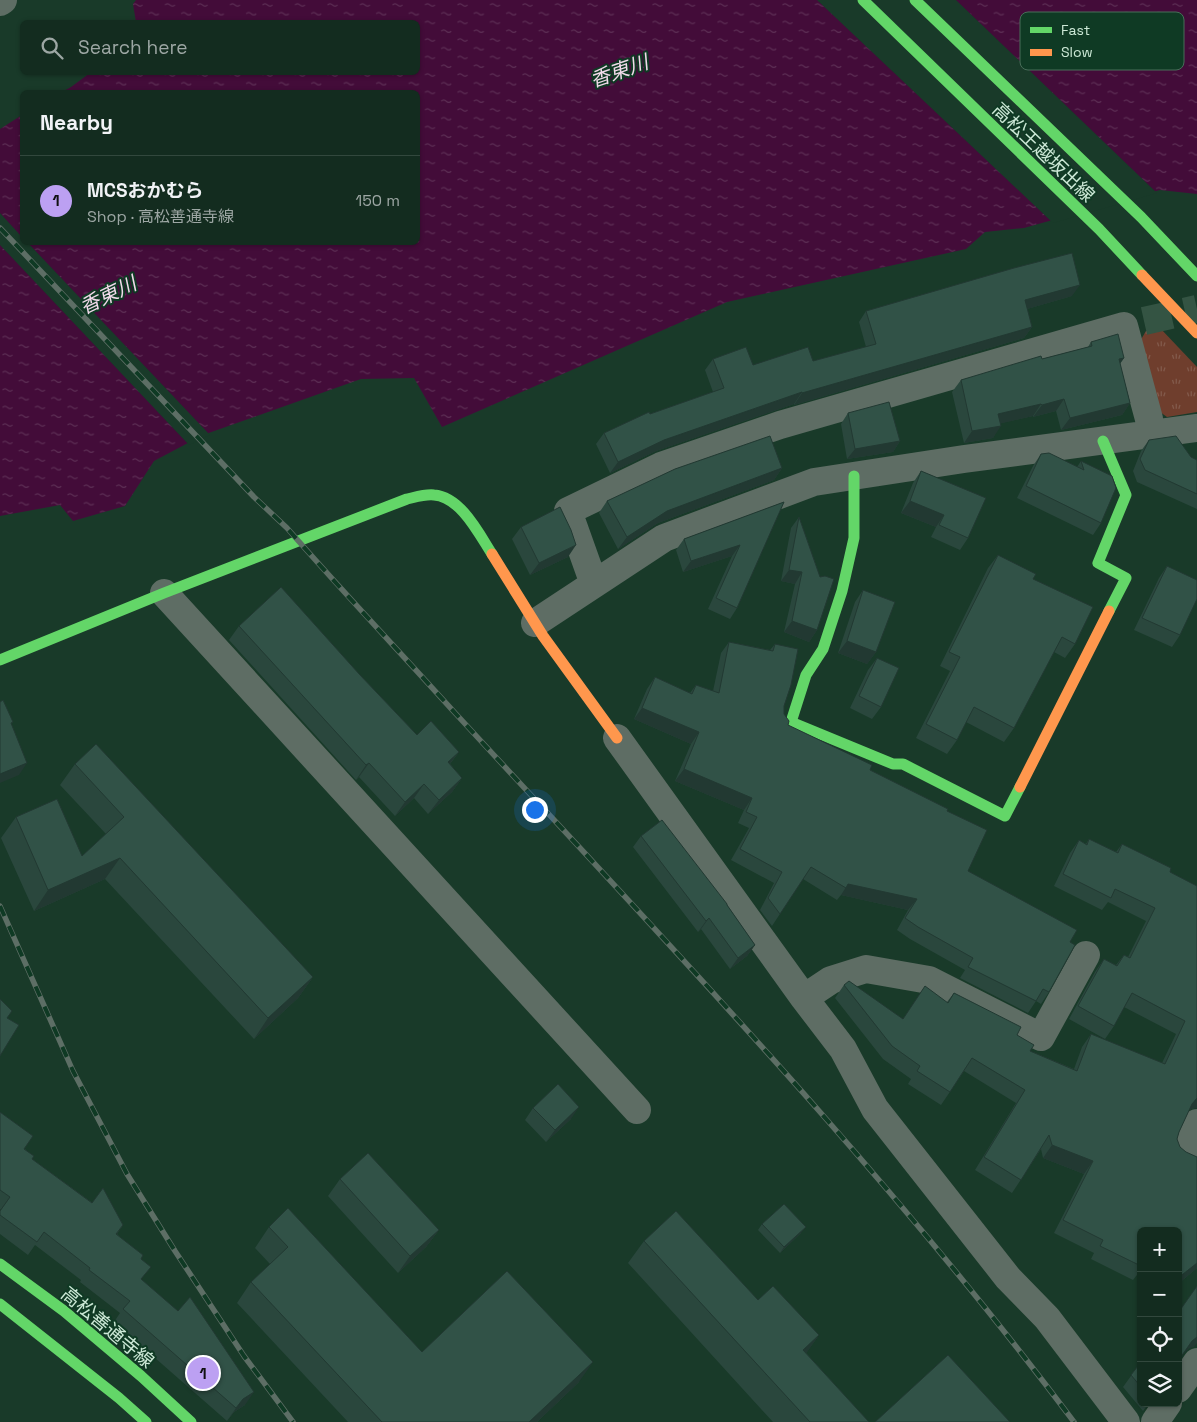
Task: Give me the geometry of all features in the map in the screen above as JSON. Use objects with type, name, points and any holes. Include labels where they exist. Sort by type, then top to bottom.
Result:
[{"type":"street","name":"高松王越坂出線","points":[[863,0],[1099,229],[1197,333]]},
{"type":"street","name":"高松王越坂出線","points":[[915,0],[1141,218],[1197,276]]},
{"type":"street","points":[[594,584],[568,511],[661,466],[780,424],[1134,323],[1150,419],[1150,435]]},
{"type":"street","points":[[535,623],[664,538],[814,482],[964,459],[1197,428]]},
{"type":"street","points":[[854,476],[854,538],[842,591],[823,649],[806,675],[791,722],[894,764],[903,764],[1005,816],[1126,578],[1098,563],[1126,495],[1103,441]]},
{"type":"street","points":[[0,660],[164,593],[407,499],[423,494],[440,494],[453,502],[467,515],[543,636],[804,998],[843,1049],[875,1109],[1008,1278],[1047,1318],[1126,1422]]},
{"type":"street","points":[[164,593],[637,1110]]},
{"type":"street","points":[[804,998],[832,980],[866,969],[929,980],[1041,1037],[1086,955]]},
{"type":"street","points":[[1197,1122],[1184,1151],[1197,1157]]},
{"type":"street","name":"高松善通寺線","points":[[0,1264],[64,1311],[141,1376],[191,1422]]},
{"type":"street","points":[[0,1304],[120,1398],[146,1422]]},
{"type":"street","points":[[1182,1383],[1197,1362]]},
{"type":"street","points":[[1155,1422],[1165,1407]]},
{"type":"green space","points":[[1160,328],[1197,367],[1197,412],[1167,417],[1156,409],[1139,343],[1146,331]]},
{"type":"water","name":"香東川","points":[[136,0],[1197,0],[1197,194],[1160,190],[1024,228],[985,232],[966,249],[727,302],[442,427],[414,378],[361,379],[203,435],[154,461],[125,506],[73,521],[60,505],[0,516],[0,129],[20,116],[20,245],[420,245],[420,90],[66,90],[87,75],[420,75],[420,20],[136,20],[133,4]]},
{"type":"pier","points":[[817,0],[956,0],[1020,61],[1020,70],[1029,70],[1157,193],[1053,223]]},
{"type":"pier","points":[[0,213],[20,235],[20,245],[30,245],[210,435],[189,445],[0,245]]},
{"type":"building","points":[[1072,253],[1080,285],[1025,300],[1032,327],[802,392],[664,440],[618,462],[604,433],[649,412],[650,414],[724,388],[713,359],[746,347],[753,365],[808,347],[813,361],[876,344],[866,311]]},
{"type":"building","points":[[1118,334],[1124,358],[1119,359],[1130,403],[1070,418],[1064,399],[998,414],[1001,426],[972,431],[961,380],[1041,356],[1042,359],[1092,346],[1091,342]]},
{"type":"building","points":[[889,402],[900,441],[855,449],[848,413]]},
{"type":"building","points":[[770,436],[782,468],[667,511],[627,537],[607,501],[675,469]]},
{"type":"building","points":[[1176,436],[1191,457],[1197,460],[1197,494],[1145,470],[1140,459],[1149,440]]},
{"type":"building","points":[[1049,453],[1084,470],[1081,461],[1112,476],[1116,488],[1101,523],[1026,486],[1041,454]]},
{"type":"building","points":[[921,471],[986,498],[968,538],[939,525],[944,515],[910,501]]},
{"type":"building","points":[[784,502],[737,608],[716,598],[740,545],[691,561],[684,539]]},
{"type":"building","points":[[560,507],[576,545],[539,563],[521,527]]},
{"type":"building","points":[[799,517],[820,577],[825,576],[834,579],[817,630],[792,621],[802,572],[789,570]]},
{"type":"building","points":[[998,555],[1036,574],[1033,579],[1093,607],[1075,644],[1062,637],[1014,728],[974,707],[957,740],[926,724],[960,657],[949,652]]},
{"type":"building","points":[[1167,566],[1197,580],[1197,599],[1180,635],[1142,618]]},
{"type":"building","points":[[281,587],[417,735],[431,721],[459,752],[448,762],[462,778],[439,800],[424,784],[405,802],[369,763],[366,765],[239,626]]},
{"type":"building","points":[[863,590],[895,602],[876,652],[847,641]]},
{"type":"building","points":[[729,642],[773,651],[775,644],[798,649],[791,685],[784,706],[784,714],[789,721],[788,725],[872,765],[870,770],[987,830],[968,871],[1077,930],[1070,942],[1075,945],[1049,992],[1043,989],[1036,1001],[968,967],[973,958],[905,918],[917,899],[848,884],[846,888],[811,867],[780,914],[768,898],[782,872],[740,849],[757,817],[746,812],[752,798],[684,769],[699,732],[642,708],[655,677],[692,694],[696,685],[719,693]]},
{"type":"building","points":[[877,658],[899,668],[881,707],[859,696]]},
{"type":"building","points":[[3,700],[13,722],[11,723],[27,763],[0,774],[0,702]]},
{"type":"building","points":[[96,744],[313,977],[268,1018],[120,858],[48,890],[16,817],[57,799],[82,856],[124,817],[75,764]]},
{"type":"building","points":[[662,820],[727,904],[755,945],[738,958],[709,918],[706,921],[641,836]]},
{"type":"building","points":[[1089,839],[1118,853],[1122,844],[1171,868],[1170,872],[1197,886],[1197,1098],[1192,1104],[1177,1139],[1180,1147],[1197,1157],[1197,1263],[1182,1275],[1182,1227],[1137,1227],[1137,1264],[1100,1246],[1103,1240],[1063,1220],[1093,1161],[1052,1145],[1049,1135],[1021,1180],[984,1157],[1025,1090],[972,1058],[950,1092],[917,1071],[920,1066],[892,1046],[844,985],[849,981],[903,1019],[925,986],[948,1003],[954,993],[1021,1027],[1017,1035],[1034,1045],[1030,1051],[1077,1071],[1091,1034],[1165,1064],[1185,1021],[1132,993],[1114,1026],[1078,1006],[1104,959],[1117,966],[1124,955],[1130,958],[1155,908],[1115,889],[1111,898],[1063,874],[1079,840],[1087,845]]},
{"type":"building","points":[[0,999],[12,1011],[7,1018],[19,1025],[0,1056]]},
{"type":"building","points":[[558,1084],[579,1107],[555,1130],[533,1108]]},
{"type":"building","points":[[0,1112],[33,1136],[24,1149],[34,1156],[32,1159],[92,1203],[103,1188],[123,1225],[116,1234],[143,1255],[141,1259],[151,1267],[141,1279],[178,1311],[190,1297],[254,1392],[243,1399],[236,1408],[123,1309],[130,1301],[89,1270],[90,1268],[44,1232],[37,1242],[0,1215],[0,1211],[10,1197],[0,1190]]},
{"type":"building","points":[[368,1153],[439,1230],[410,1256],[340,1179]]},
{"type":"building","points":[[784,1204],[806,1227],[784,1247],[762,1224]]},
{"type":"building","points":[[288,1208],[422,1352],[507,1271],[593,1362],[529,1422],[382,1422],[251,1282],[288,1247],[269,1227]]},
{"type":"building","points":[[676,1211],[758,1300],[773,1286],[819,1335],[803,1350],[869,1422],[810,1422],[644,1241]]},
{"type":"building","points":[[1197,1286],[1197,1337],[1182,1355],[1182,1317],[1182,1307]]},
{"type":"building","points":[[948,1355],[1010,1422],[875,1422]]},
{"type":"building","points":[[1137,1367],[1137,1382],[1131,1375]]},
{"type":"tunnel","points":[[1144,321],[1197,309]]},
{"type":"railway","points":[[0,228],[254,497],[287,528],[774,1060],[928,1238],[1074,1422]]},
{"type":"railway","points":[[0,906],[73,1071],[127,1174],[244,1356],[293,1422]]},
{"type":"traffic: fast","points":[[863,0],[1099,229],[1142,275]]},
{"type":"traffic: fast","points":[[915,0],[1141,217],[1197,276]]},
{"type":"traffic: fast","points":[[1103,441],[1126,495],[1098,563],[1126,578],[1109,611]]},
{"type":"traffic: fast","points":[[854,476],[854,538],[842,591],[823,649],[806,675],[791,722],[893,764],[903,764],[1005,816],[1020,787]]},
{"type":"traffic: fast","points":[[0,660],[164,593],[407,499],[434,495],[444,497],[453,502],[475,527],[492,554]]},
{"type":"traffic: fast","points":[[0,1264],[64,1311],[141,1376],[191,1422]]},
{"type":"traffic: fast","points":[[0,1304],[119,1398],[146,1422]]},
{"type":"traffic: slow","points":[[1142,275],[1197,333]]},
{"type":"traffic: slow","points":[[492,554],[543,636],[617,738]]},
{"type":"traffic: slow","points":[[1020,787],[1109,611]]},
{"type":"place","name":"MCSおかむら","points":[[203,1373]]}]
